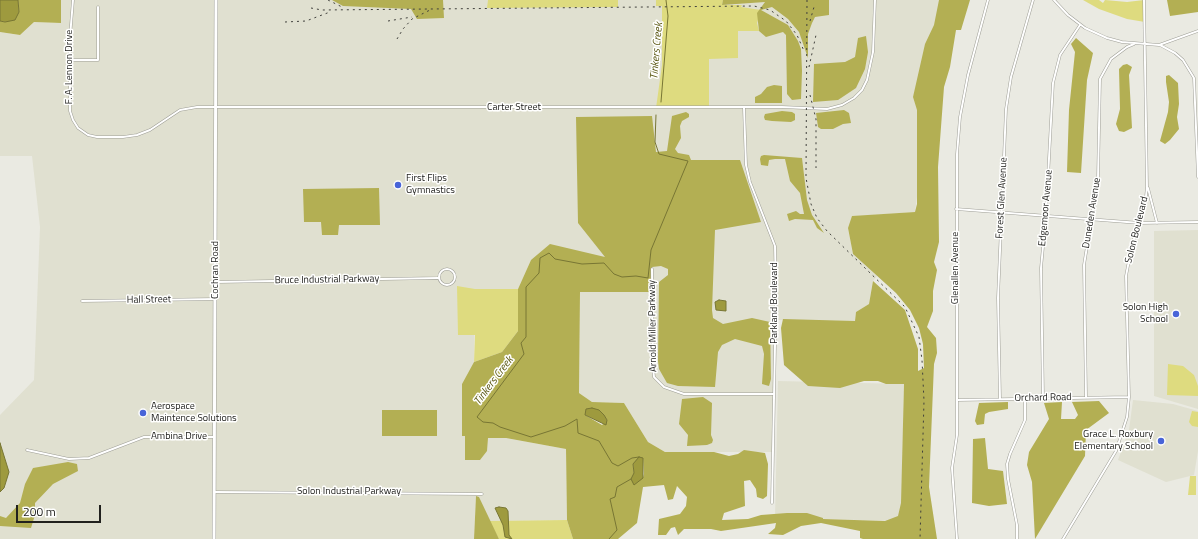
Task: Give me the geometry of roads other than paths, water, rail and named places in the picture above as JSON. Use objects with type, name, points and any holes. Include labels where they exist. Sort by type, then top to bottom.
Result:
[{"type":"street","name":"F. A. Lennon Drive","points":[[73,0],[70,60],[71,116],[78,128],[92,136],[132,136],[150,130],[180,110],[197,107],[217,107]]},
{"type":"street","name":"Cochran Road","points":[[214,539],[217,107],[216,0]]},
{"type":"street","name":"Carter Street","points":[[217,107],[827,109],[842,105],[862,90],[871,66],[875,0]]},
{"type":"street","name":"Glenallen Avenue","points":[[957,539],[952,468],[957,435],[957,154],[960,118],[968,75],[988,0]]},
{"type":"street","name":"Forest Glen Avenue","points":[[1000,399],[998,298],[1001,211],[1008,92],[1033,0]]},
{"type":"street","points":[[1054,0],[1080,25],[1107,38],[1134,44],[1159,44],[1198,31]]},
{"type":"street","name":"Solon Boulevard","points":[[1063,539],[1116,451],[1126,423],[1129,397],[1126,276],[1131,250],[1145,204],[1147,187],[1144,0]]},
{"type":"street","points":[[70,60],[98,60],[98,7]]},
{"type":"street","name":"Edgemoor Avenue","points":[[1042,398],[1041,268],[1055,73],[1062,52],[1080,25]]},
{"type":"street","name":"Duneden Avenue","points":[[1086,397],[1084,265],[1098,178],[1100,79],[1111,59],[1127,47],[1134,44]]},
{"type":"street","points":[[1159,44],[1175,53],[1183,60],[1194,78],[1198,177]]},
{"type":"street","name":"Parkland Boulevard","points":[[744,108],[746,164],[751,187],[775,246],[772,504]]},
{"type":"street","points":[[1147,187],[1157,223]]},
{"type":"street","points":[[956,209],[1157,223],[1198,222]]},
{"type":"street","name":"Bruce Industrial Parkway","points":[[444,269],[450,270],[455,276],[454,282],[446,286],[440,282],[438,278],[440,272],[444,269]]},
{"type":"street","name":"Arnold Miller Parkway","points":[[652,269],[654,377],[664,388],[684,394],[774,394]]},
{"type":"street","name":"Bruce Industrial Parkway","points":[[216,282],[438,278]]},
{"type":"street","name":"Hall Street","points":[[82,301],[216,299]]},
{"type":"street","name":"Orchard Road","points":[[957,400],[1129,397]]},
{"type":"street","points":[[1017,539],[1017,525],[1008,478],[1007,464],[1025,420],[1025,398]]},
{"type":"street","name":"Ambina Drive","points":[[27,450],[70,459],[89,458],[144,438],[215,437]]},
{"type":"street","name":"Solon Industrial Parkway","points":[[215,492],[482,494]]},
{"type":"waterway","name":"Tinkers Creek","points":[[661,102],[668,16],[666,0]]},
{"type":"waterway","name":"Tinkers Creek","points":[[639,457],[632,458],[618,466],[612,463],[599,441],[578,433],[577,419],[565,426],[531,437],[500,427],[493,423],[483,422],[477,417],[524,354],[521,343],[526,337],[526,287],[539,273],[540,258],[549,253],[555,259],[582,264],[604,263],[614,274],[622,277],[636,276],[648,278],[651,250],[688,161],[659,154],[655,142],[656,115]]},
{"type":"waterway","name":"Tinkers Creek","points":[[609,539],[617,530],[610,499],[615,497],[617,487],[631,479]]},
{"type":"railway","points":[[328,0],[344,8]]},
{"type":"railway","points":[[807,0],[806,178],[811,204],[817,218],[827,231],[905,307],[919,337],[924,401],[920,539]]},
{"type":"railway","points":[[311,8],[322,10],[754,6],[770,10],[786,21],[797,35],[804,51]]},
{"type":"railway","points":[[810,21],[814,7]]},
{"type":"railway","points":[[397,39],[412,19],[430,10]]},
{"type":"railway","points":[[285,22],[306,21],[330,12]]},
{"type":"railway","points":[[388,21],[412,17]]},
{"type":"railway","points":[[809,67],[816,35]]},
{"type":"railway","points":[[810,95],[816,119],[816,168]]},
{"type":"place","name":"First Flips Gymnastics","points":[[398,185]]},
{"type":"place","name":"Solon High School","points":[[1176,314]]},
{"type":"place","name":"Aerospace Maintence Solutions","points":[[143,413]]},
{"type":"place","name":"Grace L. Roxbury Elementary School","points":[[1161,441]]}]
